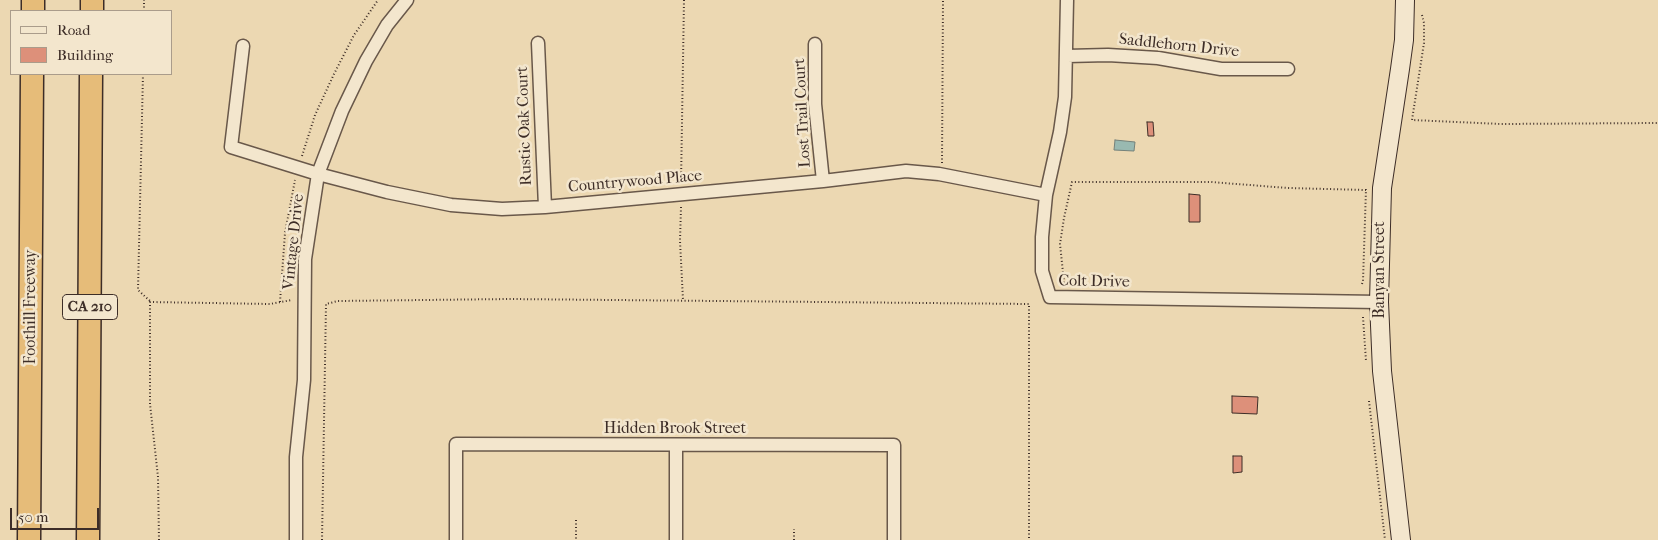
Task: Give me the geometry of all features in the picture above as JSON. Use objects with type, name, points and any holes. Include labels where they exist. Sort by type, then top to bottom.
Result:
[{"type":"highway","name":"Foothill Freeway","points":[[29,540],[32,75]]},
{"type":"highway","name":"CA 210","points":[[88,540],[91,75]]},
{"type":"street","name":"Vintage Drive","points":[[296,540],[296,457],[304,380],[305,259],[318,174],[342,111],[366,62],[387,25],[407,0]]},
{"type":"street","name":"Colt Drive","points":[[1067,0],[1067,56],[1064,105],[1046,194],[1042,237],[1042,271],[1050,297],[1379,302]]},
{"type":"street","name":"Banyan Street","points":[[1400,540],[1382,372],[1379,302],[1382,188],[1401,60],[1405,0]]},
{"type":"street","name":"Rustic Oak Court","points":[[538,43],[545,207]]},
{"type":"street","name":"Lost Trail Court","points":[[815,44],[815,104],[823,181]]},
{"type":"street","name":"Countrywood Place","points":[[243,46],[231,147],[318,174],[387,192],[451,205],[502,209],[545,207],[823,181],[906,171],[939,174],[1046,194]]},
{"type":"street","name":"Saddlehorn Drive","points":[[1067,56],[1108,55],[1158,58],[1221,70],[1288,70]]},
{"type":"street","name":"Hidden Brook Street","points":[[456,540],[456,444],[894,446],[894,540]]},
{"type":"street","points":[[676,445],[676,540]]},
{"type":"path","points":[[280,302],[285,233],[293,185],[315,115],[354,35],[378,0]]},
{"type":"path","points":[[683,301],[680,241],[684,0]]},
{"type":"path","points":[[939,174],[943,158],[943,0]]},
{"type":"path","points":[[1422,15],[1424,43],[1412,120],[1501,124],[1658,123]]},
{"type":"path","points":[[143,75],[138,290],[150,302],[270,304],[304,300]]},
{"type":"path","points":[[1050,297],[1064,282],[1060,244],[1072,182],[1211,182],[1288,188],[1366,190]]},
{"type":"path","points":[[322,540],[326,304],[338,301],[462,299],[1030,304],[1029,540]]},
{"type":"path","points":[[150,302],[150,404],[158,477],[159,540]]},
{"type":"path","points":[[576,520],[576,540]]},
{"type":"path","points":[[794,529],[794,540]]},
{"type":"water","points":[[1115,140],[1135,142],[1134,151],[1114,150]]},
{"type":"building","points":[[1147,122],[1153,122],[1154,136],[1148,136]]},
{"type":"building","points":[[1189,194],[1200,195],[1200,222],[1189,222]]},
{"type":"building","points":[[1232,396],[1258,397],[1257,414],[1232,413]]},
{"type":"building","points":[[1233,456],[1242,456],[1242,472],[1233,473]]}]
